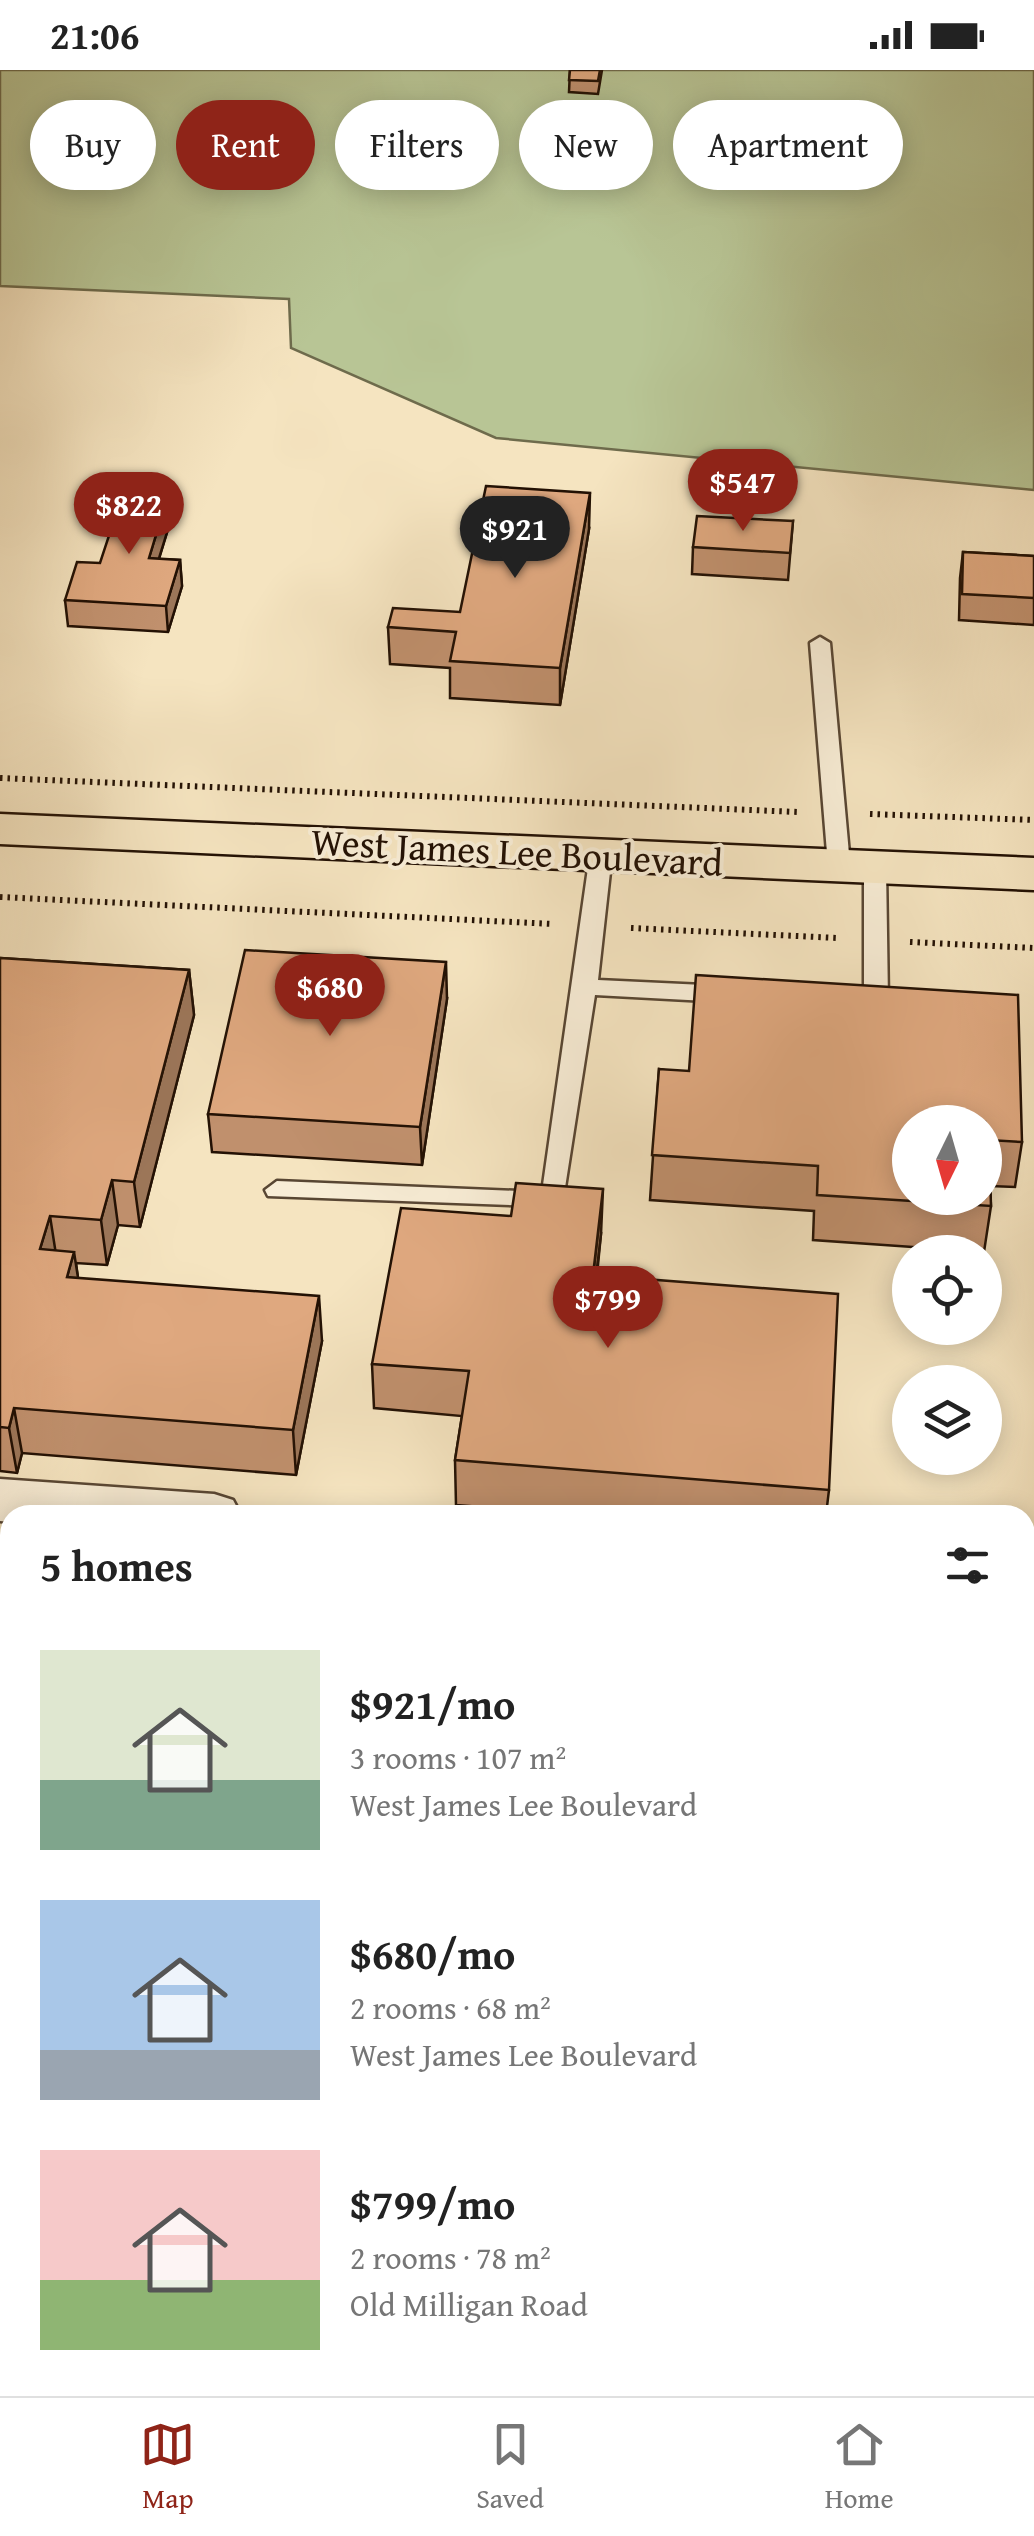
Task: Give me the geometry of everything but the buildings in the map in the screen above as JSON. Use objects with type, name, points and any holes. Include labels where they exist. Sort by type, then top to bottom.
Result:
[{"type":"main road","name":"West James Lee Boulevard","points":[[0,829],[1034,874]]},
{"type":"street","points":[[0,1500],[71,1505]]},
{"type":"lane","points":[[820,642],[834,813],[857,866],[876,940],[876,1001],[837,999]]},
{"type":"lane","points":[[277,1190],[553,1200],[586,987],[600,854]]},
{"type":"lane","points":[[586,987],[740,994]]},
{"type":"path","points":[[0,778],[1034,820]]},
{"type":"path","points":[[0,897],[1034,948]]},
{"type":"green space","points":[[0,70],[1034,70],[1034,490],[496,438],[291,348],[289,299],[0,286]]}]
